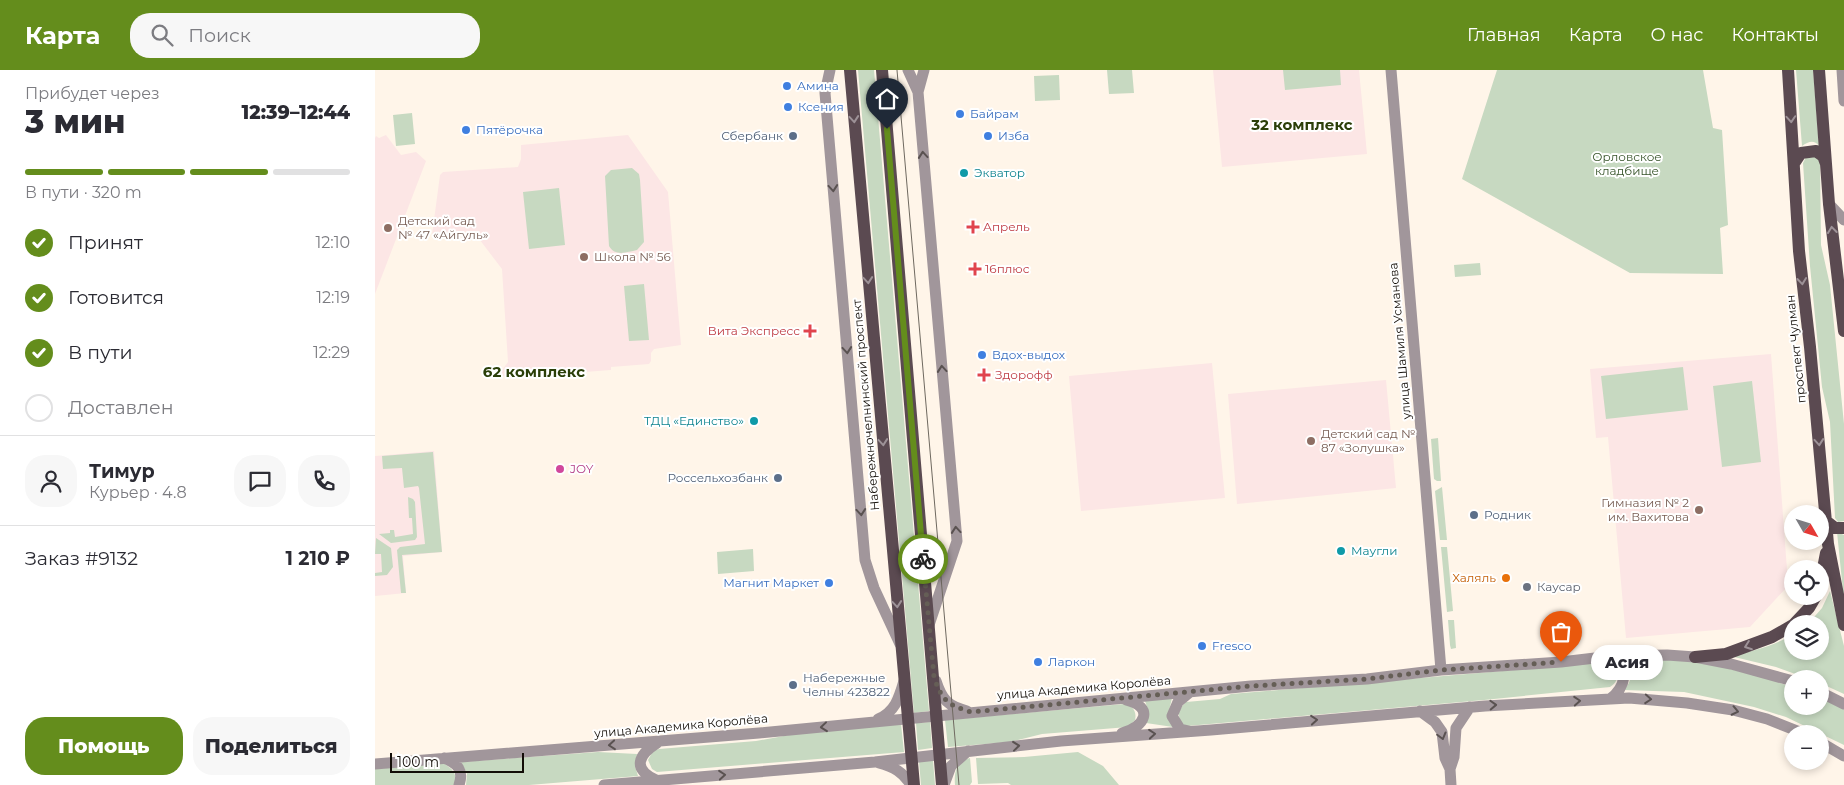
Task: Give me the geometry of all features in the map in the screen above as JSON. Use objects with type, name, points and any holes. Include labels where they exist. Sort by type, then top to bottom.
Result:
[{"type":"main road","name":"Набережночелнинский проспект","points":[[850,70],[913,785]]},
{"type":"main road","points":[[882,70],[943,785]]},
{"type":"main road","name":"проспект Чулман","points":[[1787,70],[1795,162],[1799,251],[1810,347],[1824,505]]},
{"type":"main road","points":[[1819,70],[1829,204],[1844,331]]},
{"type":"main road","points":[[1795,162],[1801,153],[1816,151],[1823,156],[1826,164]]},
{"type":"main road","points":[[1829,524],[1835,528],[1844,528]]},
{"type":"main road","name":"проспект Чулман","points":[[1829,549],[1844,624]]},
{"type":"main road","points":[[1802,615],[1810,605]]},
{"type":"main road","points":[[1695,657],[1726,654],[1772,637],[1784,630]]},
{"type":"street","points":[[822,70],[865,560],[875,588],[901,646]]},
{"type":"street","points":[[825,93],[830,70]]},
{"type":"street","points":[[908,70],[918,92],[957,542],[929,627]]},
{"type":"street","points":[[918,92],[924,70]]},
{"type":"street","name":"улица Шамиля Усманова","points":[[1391,70],[1441,670]]},
{"type":"street","points":[[1842,70],[1844,100]]},
{"type":"street","points":[[1829,204],[1844,220]]},
{"type":"street","name":"улица Академика Королёва","points":[[375,764],[661,741],[1190,692],[1367,679],[1441,670],[1561,662],[1612,656],[1667,655],[1695,657],[1731,664],[1784,679]]},
{"type":"street","points":[[1610,699],[1621,690],[1624,674],[1620,662],[1612,656]]},
{"type":"street","points":[[934,677],[940,694],[947,702],[955,708],[971,712]]},
{"type":"street","points":[[872,722],[885,716],[893,709],[899,700],[905,680]]},
{"type":"street","points":[[1189,731],[1180,729],[1173,716],[1178,702],[1190,692]]},
{"type":"street","points":[[1829,696],[1844,704]]},
{"type":"street","points":[[604,785],[875,762],[1103,738],[1420,711],[1629,698],[1733,710],[1784,726]]},
{"type":"street","points":[[1103,738],[1132,730],[1141,723],[1144,715],[1137,703],[1119,699]]},
{"type":"street","points":[[1450,769],[1455,757],[1456,728],[1470,707]]},
{"type":"street","points":[[1420,711],[1440,727],[1444,742],[1445,758],[1450,769],[1451,785]]},
{"type":"street","points":[[656,780],[643,772],[640,765],[646,750],[661,741]]},
{"type":"street","points":[[1829,747],[1844,756]]},
{"type":"street","points":[[943,785],[951,766],[968,751]]},
{"type":"street","points":[[444,758],[454,762],[459,769],[462,777],[459,785]]},
{"type":"street","points":[[875,762],[893,767],[902,773],[913,785]]},
{"type":"shaded area","points":[[1213,70],[1359,70],[1367,154],[1222,167]]},
{"type":"shaded area","name":"Детский сад № 47 «Айгуль»","points":[[386,135],[401,155],[416,152],[426,161],[375,294],[375,138],[376,136],[379,138]]},
{"type":"shaded area","name":"Школа № 56","points":[[628,135],[668,192],[681,345],[654,349],[651,353],[649,364],[611,367],[611,370],[506,378],[502,375],[502,370],[508,362],[502,269],[473,231],[432,235],[440,175],[443,172],[518,167],[521,159],[521,145]]},
{"type":"shaded area","name":"Гимназия № 2 им. Вахитова","points":[[1771,354],[1784,550],[1786,550],[1786,560],[1784,560],[1784,590],[1750,627],[1626,638],[1608,437],[1596,438],[1590,369]]},
{"type":"shaded area","points":[[1212,363],[1225,498],[1081,511],[1069,376]]},
{"type":"shaded area","name":"Детский сад № 87 «Золушка»","points":[[1386,380],[1396,488],[1237,504],[1228,394]]},
{"type":"shaded area","points":[[434,451],[442,552],[403,556],[406,593],[375,596],[375,456]]},
{"type":"green space","points":[[858,70],[874,70],[929,711],[914,713]]},
{"type":"green space","points":[[1107,70],[1132,70],[1134,93],[1109,94]]},
{"type":"green space","points":[[1283,70],[1340,70],[1341,85],[1285,90]]},
{"type":"green space","name":"Орловское кладбище","points":[[1497,70],[1703,70],[1713,128],[1722,130],[1728,225],[1720,228],[1723,274],[1630,273],[1462,179]]},
{"type":"green space","points":[[1796,70],[1813,70],[1819,146],[1809,142],[1802,146]]},
{"type":"green space","points":[[1059,75],[1060,100],[1035,101],[1034,76]]},
{"type":"green space","points":[[412,113],[415,144],[396,146],[393,115]]},
{"type":"green space","points":[[1814,156],[1820,160],[1821,245],[1830,285],[1844,424],[1844,521],[1838,522],[1835,518],[1830,422],[1822,387],[1810,266],[1803,163],[1806,157]]},
{"type":"green space","points":[[632,168],[639,174],[640,180],[644,242],[637,250],[618,253],[609,246],[605,176],[611,170]]},
{"type":"green space","points":[[559,188],[565,245],[529,249],[523,192]]},
{"type":"green space","points":[[1480,263],[1481,275],[1455,277],[1454,265]]},
{"type":"green space","points":[[644,284],[649,340],[629,341],[624,286]]},
{"type":"green space","points":[[1683,367],[1688,410],[1606,419],[1601,376]]},
{"type":"green space","points":[[1752,381],[1761,462],[1722,467],[1713,386]]},
{"type":"green space","points":[[1438,438],[1441,481],[1434,479],[1431,439]]},
{"type":"green space","points":[[433,452],[442,552],[402,555],[406,593],[401,593],[397,550],[400,547],[425,544],[419,488],[418,486],[404,488],[402,468],[383,469],[382,456]]},
{"type":"green space","points":[[1442,487],[1447,540],[1440,540],[1435,491]]},
{"type":"green space","points":[[408,497],[415,502],[417,537],[415,540],[391,543],[379,534],[390,533],[390,530],[394,530],[395,537],[413,534],[412,518],[409,518]]},
{"type":"green space","points":[[1837,532],[1844,535],[1844,597],[1843,591]]},
{"type":"green space","points":[[376,538],[391,548],[393,567],[387,575],[375,576],[375,573],[382,572],[381,554],[375,554]]},
{"type":"green space","points":[[1441,547],[1447,547],[1453,611],[1447,612]]},
{"type":"green space","points":[[753,549],[754,571],[718,574],[717,552]]},
{"type":"green space","points":[[1830,591],[1844,646],[1844,694],[1829,687],[1829,670],[1784,670],[1730,656],[1763,648],[1784,639],[1784,660],[1829,660],[1829,615],[1816,615],[1823,605],[1829,605]]},
{"type":"green space","points":[[1448,620],[1454,620],[1456,648],[1451,649],[1450,645]]},
{"type":"green space","points":[[1692,659],[1784,684],[1784,715],[1829,715],[1829,702],[1844,709],[1844,745],[1829,738],[1829,725],[1803,725],[1786,717],[1754,707],[1684,692],[1623,690],[1630,679],[1628,667],[1624,660]]},
{"type":"green space","points":[[1607,662],[1615,667],[1617,673],[1616,681],[1610,687],[1187,726],[1182,725],[1179,718],[1181,707],[1186,702],[1220,699],[1231,694]]},
{"type":"green space","points":[[1172,698],[1168,715],[1173,727],[1146,723],[1149,713],[1145,701]]},
{"type":"green space","points":[[1124,704],[1132,707],[1135,714],[1135,720],[1128,727],[1042,734],[1010,742],[948,747],[945,720]]},
{"type":"green space","points":[[930,722],[932,748],[918,750],[916,723]]},
{"type":"green space","points":[[901,724],[904,752],[657,772],[652,769],[648,760],[653,751],[659,749],[756,741],[800,733]]},
{"type":"green space","points":[[598,752],[637,754],[635,766],[638,776],[529,785],[466,785],[467,774],[461,762]]},
{"type":"green space","points":[[1078,752],[1103,766],[1119,785],[978,784],[976,758],[1024,757]]},
{"type":"green space","points":[[970,758],[972,782],[970,785],[955,785],[957,768],[962,762]]},
{"type":"green space","points":[[933,760],[935,785],[921,785],[919,761]]},
{"type":"green space","points":[[443,763],[454,772],[454,785],[375,785],[375,769]]},
{"type":"tram line","points":[[897,70],[959,785]]},
{"type":"way so far","points":[[923,559],[934,677],[940,694],[947,702],[955,708],[971,712],[1251,686],[1367,679],[1441,670],[1561,662]]},
{"type":"place","name":"Амина","points":[[787,86]]},
{"type":"place","name":"Ксения","points":[[788,107]]},
{"type":"place","name":"Байрам","points":[[960,114]]},
{"type":"place","name":"Пятёрочка","points":[[466,130]]},
{"type":"place","name":"Сбербанк","points":[[793,136]]},
{"type":"place","name":"Изба","points":[[988,136]]},
{"type":"place","name":"Экватор","points":[[964,173]]},
{"type":"place","name":"Апрель","points":[[973,227]]},
{"type":"place","name":"Детский сад № 47 «Айгуль»","points":[[388,228]]},
{"type":"place","name":"Школа № 56","points":[[584,257]]},
{"type":"place","name":"16плюс","points":[[975,269]]},
{"type":"place","name":"Вита Экспресс","points":[[810,331]]},
{"type":"place","name":"Вдох-выдох","points":[[982,355]]},
{"type":"place","name":"Здорофф","points":[[984,375]]},
{"type":"place","name":"ТДЦ «Единство»","points":[[754,421]]},
{"type":"place","name":"Детский сад № 87 «Золушка»","points":[[1311,441]]},
{"type":"place","name":"JOY","points":[[560,469]]},
{"type":"place","name":"Россельхозбанк","points":[[778,478]]},
{"type":"place","name":"Гимназия № 2 им. Вахитова","points":[[1699,510]]},
{"type":"place","name":"Родник","points":[[1474,515]]},
{"type":"place","name":"Маугли","points":[[1341,551]]},
{"type":"place","name":"Халяль","points":[[1506,578]]},
{"type":"place","name":"Магнит Маркет","points":[[829,583]]},
{"type":"place","name":"Каусар","points":[[1527,587]]},
{"type":"place","name":"Fresco","points":[[1202,646]]},
{"type":"place","name":"Ларкон","points":[[1038,662]]},
{"type":"place","name":"Асия","points":[[1561,662]]},
{"type":"place","name":"Набережные Челны 423822","points":[[793,685]]},
{"type":"district","name":"32 комплекс","points":[[1302,125]]},
{"type":"district","name":"62 комплекс","points":[[534,372]]},
{"type":"route","points":[[887,129],[923,559]]}]
